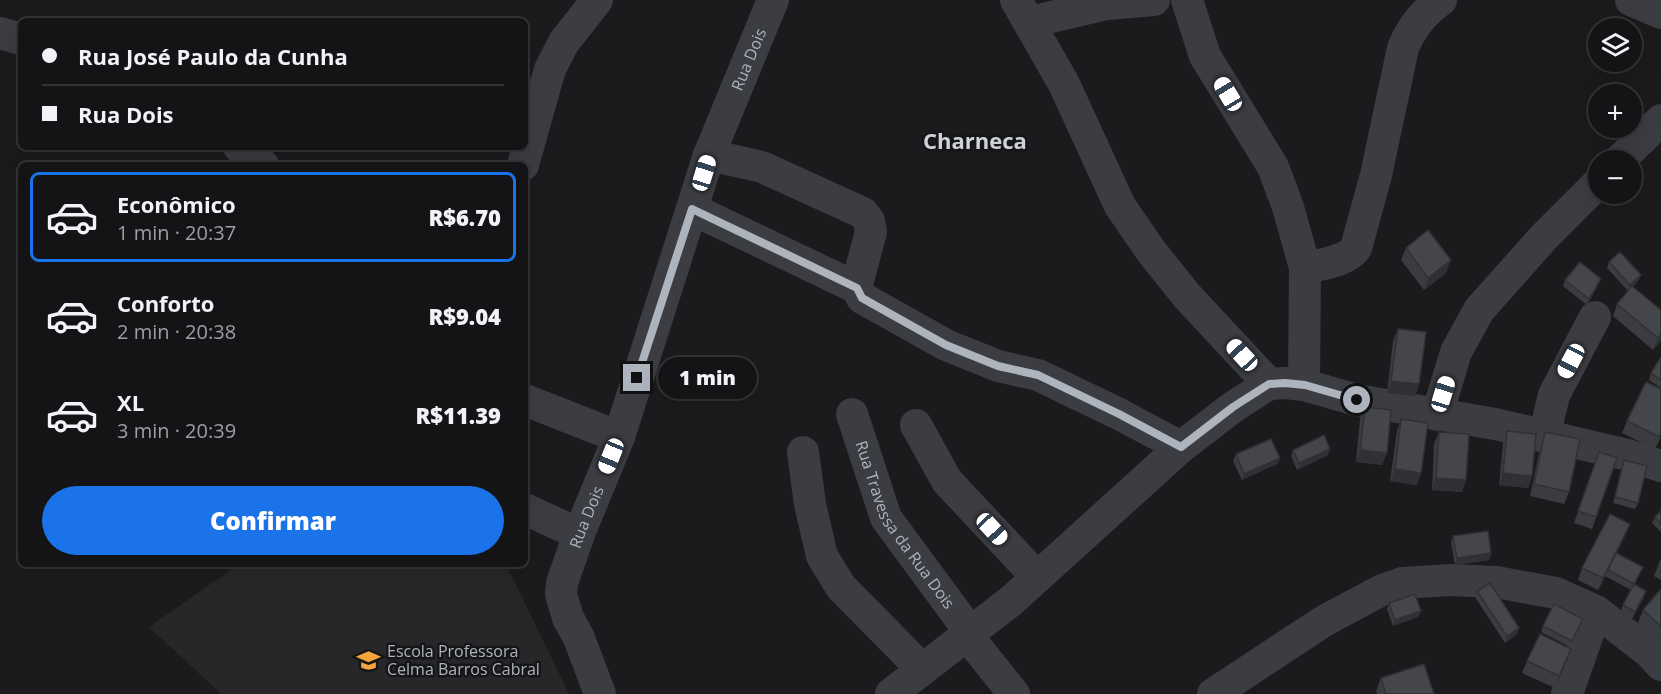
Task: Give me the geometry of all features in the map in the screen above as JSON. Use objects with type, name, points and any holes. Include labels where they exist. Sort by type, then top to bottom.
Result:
[{"type":"street","points":[[528,147],[550,69],[564,42],[597,0]]},
{"type":"street","name":"Rua Dois","points":[[600,694],[579,638],[568,618],[561,594],[562,583],[579,534],[619,437],[709,155],[773,0]]},
{"type":"street","points":[[1154,0],[1107,2],[1023,11],[1064,84],[1120,206],[1151,251],[1187,296],[1269,384]]},
{"type":"street","points":[[1187,0],[1205,56],[1274,167],[1288,207],[1305,268],[1305,385]]},
{"type":"street","points":[[1305,268],[1341,259],[1351,254],[1356,248],[1376,175],[1403,48],[1410,31],[1441,0]]},
{"type":"street","points":[[1630,0],[1661,13]]},
{"type":"street","points":[[0,33],[18,38]]},
{"type":"street","points":[[1630,150],[1661,120]]},
{"type":"street","points":[[243,150],[259,162]]},
{"type":"street","points":[[709,155],[762,167],[858,209],[867,217],[871,232],[857,288]]},
{"type":"street","points":[[1437,415],[1456,352],[1479,310],[1543,238],[1588,193]]},
{"type":"street","points":[[692,209],[857,288],[862,298],[946,345],[998,366],[1038,375],[1181,447]]},
{"type":"street","points":[[1544,437],[1554,395],[1595,318]]},
{"type":"street","points":[[891,694],[1011,601],[1181,447],[1233,407],[1269,384],[1305,385],[1357,400],[1495,424],[1628,455],[1661,466]]},
{"type":"street","points":[[528,401],[619,437]]},
{"type":"street","name":"Rua Travessa da Rua Dois","points":[[852,414],[886,518],[1014,694]]},
{"type":"street","points":[[916,425],[947,481],[1037,577]]},
{"type":"street","points":[[803,452],[810,504],[822,556],[841,587],[922,669]]},
{"type":"street","points":[[528,510],[579,534]]},
{"type":"street","points":[[1213,694],[1324,621],[1382,590],[1402,583],[1450,580],[1496,582],[1556,593],[1596,611],[1649,652],[1661,665]]},
{"type":"street","points":[[1567,694],[1596,611]]},
{"type":"shaded area","name":"Escola Professora Celma Barros Cabral","points":[[235,567],[507,567],[569,694],[221,694],[149,627]]},
{"type":"building","points":[[1428,230],[1451,260],[1428,278],[1406,248]]},
{"type":"building","points":[[1620,252],[1641,275],[1630,285],[1609,262]]},
{"type":"building","points":[[1580,262],[1601,279],[1589,299],[1565,280]]},
{"type":"building","points":[[1632,286],[1661,310],[1661,334],[1658,338],[1617,304]]},
{"type":"building","points":[[1398,329],[1426,332],[1419,384],[1391,381]]},
{"type":"building","points":[[1661,357],[1661,380],[1651,373]]},
{"type":"building","points":[[1646,382],[1661,389],[1661,433],[1659,437],[1627,421]]},
{"type":"building","points":[[1365,407],[1391,410],[1387,453],[1360,450]]},
{"type":"building","points":[[1401,419],[1428,423],[1421,473],[1395,469]]},
{"type":"building","points":[[1507,431],[1536,434],[1532,476],[1503,473]]},
{"type":"building","points":[[1439,432],[1469,434],[1466,480],[1436,478]]},
{"type":"building","points":[[1545,432],[1580,439],[1569,492],[1534,484]]},
{"type":"building","points":[[1324,435],[1330,449],[1299,463],[1293,450]]},
{"type":"building","points":[[1271,439],[1280,458],[1244,474],[1236,454]]},
{"type":"building","points":[[1599,452],[1617,458],[1596,517],[1578,511]]},
{"type":"building","points":[[1624,460],[1647,466],[1638,503],[1615,497]]},
{"type":"building","points":[[1661,511],[1661,524],[1655,517]]},
{"type":"building","points":[[1610,514],[1630,524],[1603,578],[1582,568]]},
{"type":"building","points":[[1488,531],[1491,553],[1457,558],[1453,536]]},
{"type":"building","points":[[1616,553],[1643,567],[1634,584],[1608,570]]},
{"type":"building","points":[[1490,583],[1519,628],[1507,636],[1477,591]]},
{"type":"building","points":[[1634,584],[1646,591],[1635,612],[1623,605]]},
{"type":"building","points":[[1661,590],[1661,626],[1643,610]]},
{"type":"building","points":[[1415,594],[1421,611],[1395,620],[1389,603]]},
{"type":"building","points":[[1554,604],[1583,619],[1572,641],[1543,626]]},
{"type":"building","points":[[1540,634],[1571,649],[1559,676],[1527,661]]},
{"type":"building","points":[[1424,664],[1434,694],[1386,694],[1381,678]]},
{"type":"place","name":"Escola Professora Celma Barros Cabral","points":[[369,660]]},
{"type":"district","name":"Charneca","points":[[975,140]]},
{"type":"route","points":[[637,378],[692,209],[857,288],[862,298],[946,345],[998,366],[1038,375],[1181,447],[1233,407],[1269,384],[1305,385],[1357,400]]}]
